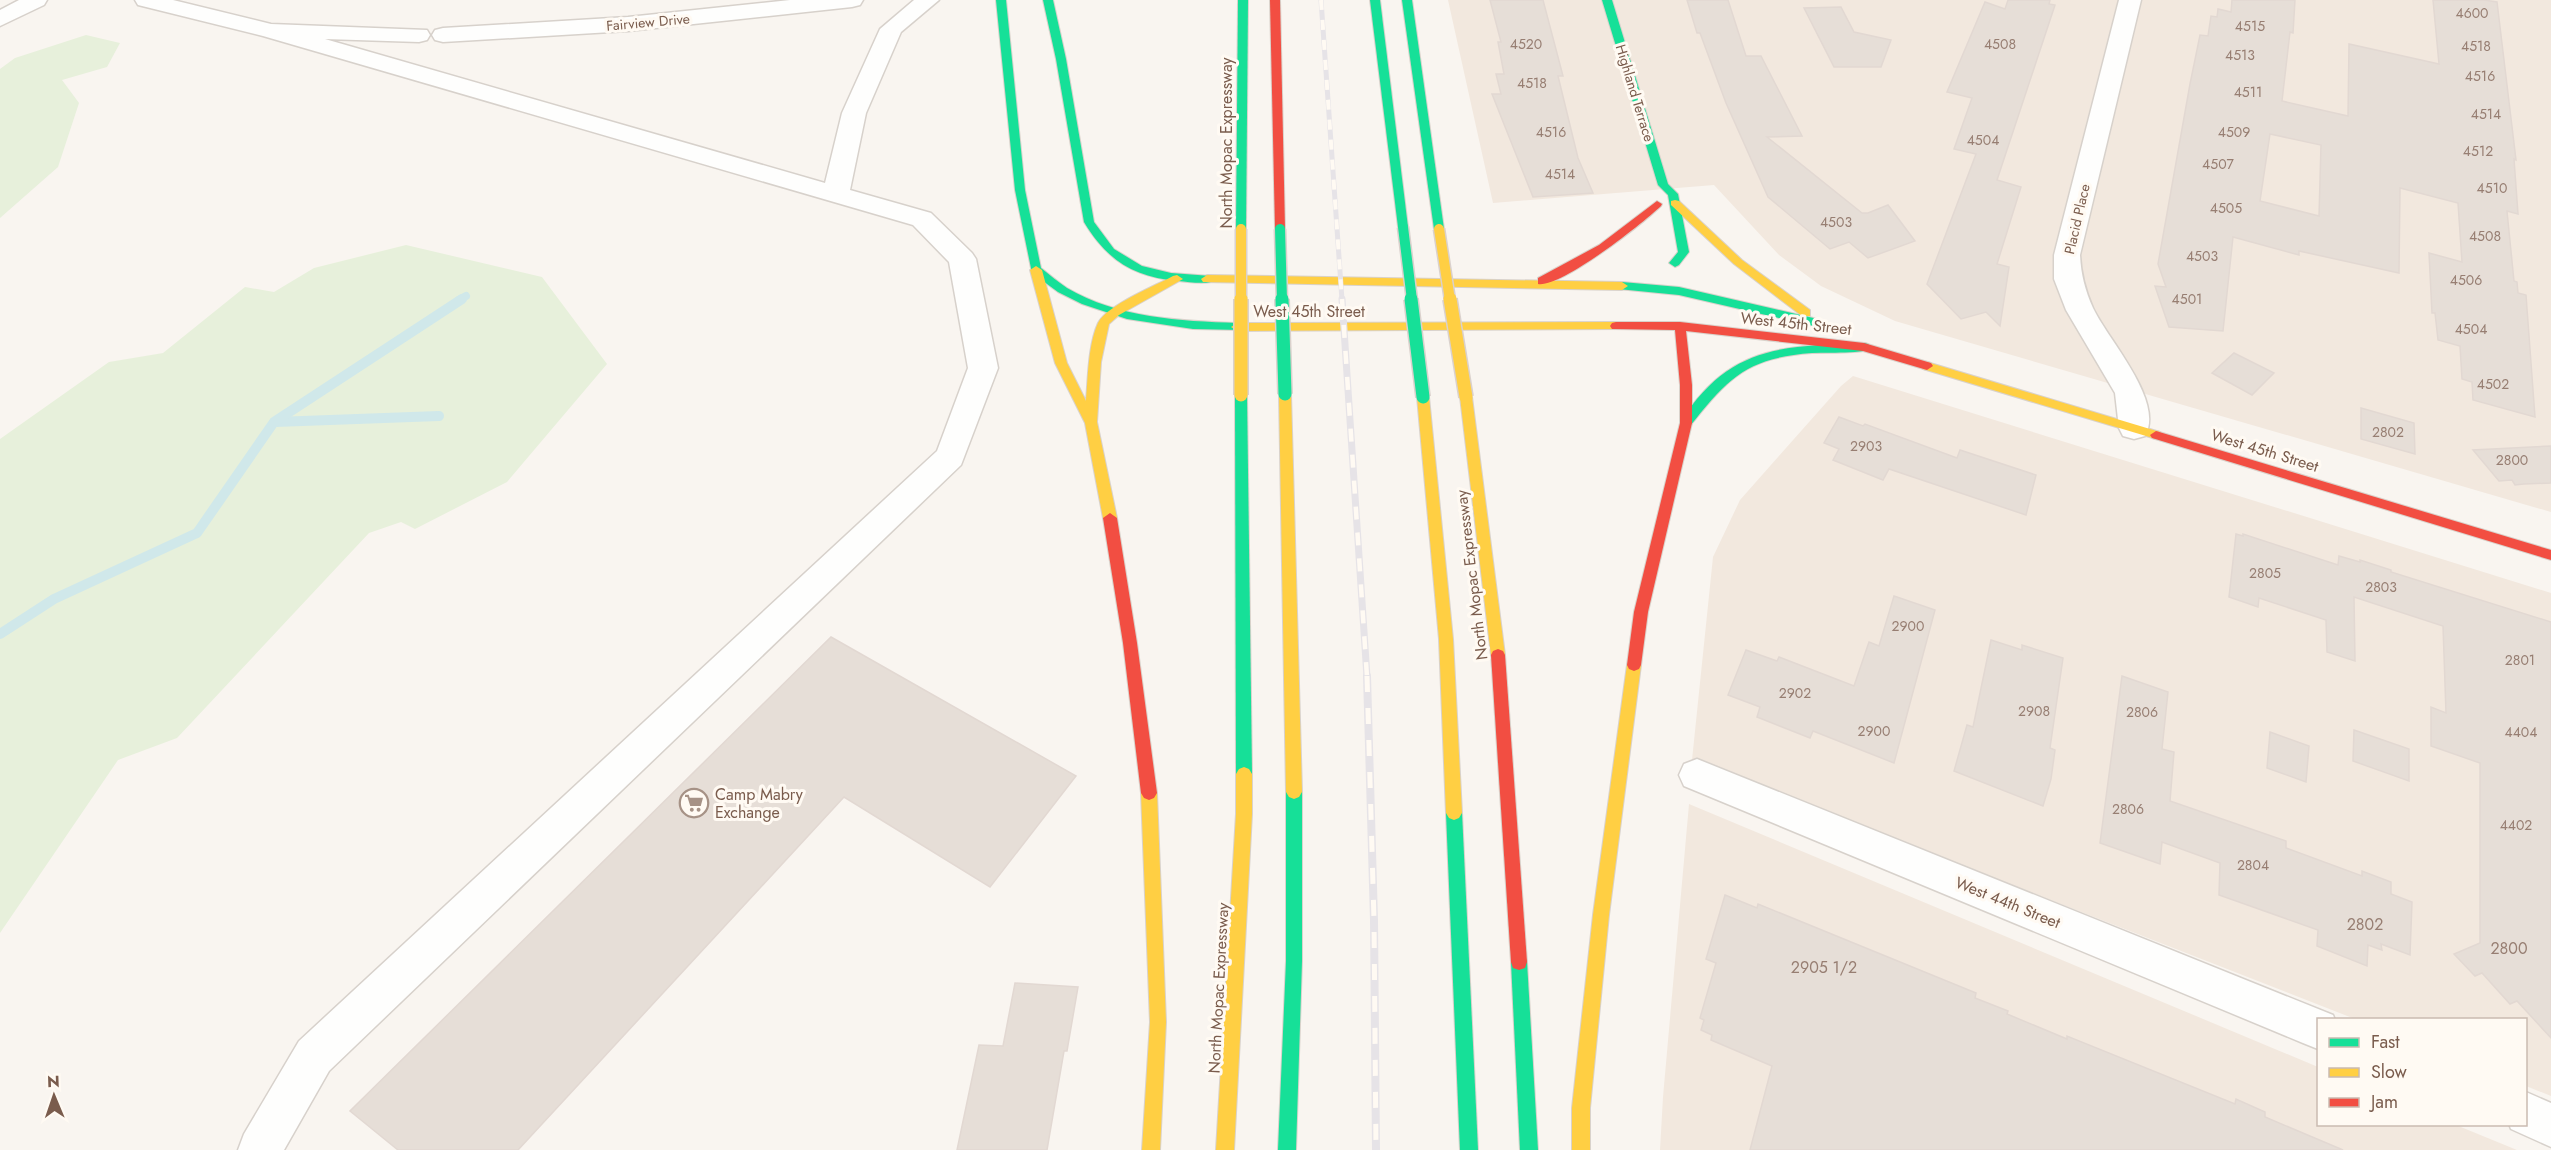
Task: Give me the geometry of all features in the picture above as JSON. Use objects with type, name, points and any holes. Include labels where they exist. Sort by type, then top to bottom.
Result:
[{"type":"main road","points":[[1000,0],[1020,190],[1036,270],[1060,363],[1091,422]]},
{"type":"main road","name":"West 45th Street","points":[[1048,0],[1089,222],[1096,239],[1110,254],[1130,266],[1177,279],[1603,284],[1679,309],[1864,347],[2551,555]]},
{"type":"main road","name":"North Mopac Expressway","points":[[1225,1150],[1244,814],[1241,229],[1244,0]]},
{"type":"main road","points":[[1275,0],[1294,719],[1292,1060],[1287,1150]]},
{"type":"main road","points":[[1375,0],[1423,397],[1446,639],[1469,1150]]},
{"type":"main road","name":"North Mopac Expressway","points":[[1407,0],[1439,229],[1466,397],[1496,633],[1517,925],[1529,1150]]},
{"type":"main road","name":"Highland Terrace","points":[[1581,1150],[1581,1108],[1601,915],[1641,612],[1686,423],[1686,385],[1675,262],[1684,252],[1673,194],[1663,185],[1607,0]]},
{"type":"main road","points":[[1659,223],[1655,194],[1663,185]]},
{"type":"main road","points":[[1539,282],[1608,247],[1632,229],[1657,204]]},
{"type":"main road","points":[[1675,204],[1754,278],[1822,324]]},
{"type":"main road","points":[[1663,252],[1675,262]]},
{"type":"main road","name":"West 45th Street","points":[[1036,270],[1066,292],[1115,312],[1156,321],[1257,328],[1679,309],[1822,324],[1864,347]]},
{"type":"main road","points":[[1151,1150],[1158,1022],[1150,804],[1130,644],[1111,522],[1091,422],[1095,362],[1104,323],[1115,312],[1177,279]]},
{"type":"main road","points":[[1686,423],[1729,375],[1751,362],[1777,353],[1864,347]]},
{"type":"street","points":[[0,19],[36,0]]},
{"type":"street","points":[[146,0],[271,31],[922,219],[962,259],[983,368],[950,457],[314,1056],[260,1150]]},
{"type":"street","name":"Fairview Drive","points":[[444,35],[628,24],[852,0]]},
{"type":"street","points":[[836,193],[854,114],[891,29],[928,0]]},
{"type":"street","name":"Placid Place","points":[[2130,0],[2067,255],[2067,279],[2080,309],[2130,393],[2134,428]]},
{"type":"street","points":[[271,31],[419,35],[396,43],[385,51],[382,63]]},
{"type":"street","name":"West 44th Street","points":[[1697,776],[2317,1028]]},
{"type":"street","points":[[2527,1114],[2551,1125]]},
{"type":"shaded area","points":[[1448,0],[2551,0],[2551,512],[1895,321],[1821,286],[1779,255],[1714,185],[1493,203]]},
{"type":"shaded area","points":[[1853,376],[2551,593],[2551,1096],[2527,1086],[2527,1018],[2352,1018],[1692,760],[1713,557],[1740,500],[1841,386]]},
{"type":"shaded area","points":[[1689,804],[2317,1067],[2317,1126],[2458,1126],[2517,1150],[1660,1150]]},
{"type":"green space","points":[[86,35],[120,43],[107,67],[62,80],[79,103],[58,167],[0,218],[0,69],[15,58]]},
{"type":"green space","points":[[406,245],[542,277],[607,364],[507,482],[415,529],[401,522],[369,533],[177,738],[118,760],[0,933],[0,439],[109,362],[163,353],[245,287],[274,292],[314,268]]},
{"type":"building","points":[[1490,0],[1543,0],[1563,76],[1558,76],[1578,158],[1593,193],[1533,197],[1492,94],[1501,94],[1496,74],[1504,74],[1498,42],[1501,42]]},
{"type":"building","points":[[1687,0],[1728,0],[1746,56],[1761,56],[1802,136],[1767,137],[1862,213],[1888,205],[1915,241],[1868,258],[1849,242],[1830,249],[1768,197],[1726,103],[1700,33],[1697,33]]},
{"type":"building","points":[[2008,0],[2050,0],[2049,4],[2055,5],[1997,180],[2021,187],[1997,264],[2009,267],[2000,326],[1986,312],[1961,319],[1927,284],[1976,154],[1954,149],[1972,98],[1947,92],[1985,2],[2005,9]]},
{"type":"building","points":[[2232,0],[2295,0],[2293,33],[2290,32],[2282,101],[2348,116],[2349,44],[2439,64],[2433,0],[2497,2],[2516,160],[2514,159],[2518,214],[2507,211],[2514,281],[2517,282],[2518,293],[2526,295],[2535,417],[2473,400],[2472,382],[2462,379],[2460,346],[2438,340],[2435,313],[2432,313],[2429,253],[2462,262],[2458,203],[2400,188],[2399,273],[2299,251],[2299,255],[2233,237],[2223,331],[2169,327],[2155,286],[2166,287],[2158,264],[2190,84],[2200,35],[2208,36],[2211,16],[2217,17],[2218,9],[2231,12]],"holes":[[[2270,134],[2321,145],[2319,216],[2260,201]]]},
{"type":"building","points":[[1841,7],[1854,32],[1891,40],[1881,67],[1834,67],[1804,8]]},
{"type":"building","points":[[2234,353],[2274,373],[2252,395],[2212,373]]},
{"type":"building","points":[[2361,408],[2414,423],[2415,454],[2361,439]]},
{"type":"building","points":[[1839,417],[1863,426],[1865,424],[1957,458],[1960,450],[2036,475],[2026,515],[1889,469],[1883,480],[1833,460],[1839,449],[1824,443]]},
{"type":"building","points":[[2551,446],[2551,483],[2515,485],[2512,480],[2499,481],[2473,450]]},
{"type":"building","points":[[2236,534],[2243,536],[2243,534],[2338,565],[2339,556],[2360,562],[2360,560],[2391,570],[2391,572],[2551,622],[2551,1038],[2517,1001],[2510,1004],[2482,973],[2475,976],[2454,954],[2480,943],[2480,763],[2431,746],[2431,707],[2446,713],[2443,626],[2354,597],[2355,661],[2327,652],[2326,620],[2259,598],[2258,607],[2229,597]]},
{"type":"building","points":[[1894,596],[1935,610],[1894,763],[1813,731],[1810,738],[1757,717],[1760,707],[1728,695],[1746,650],[1777,661],[1779,657],[1854,686],[1869,642],[1879,646]]},
{"type":"building","points":[[831,637],[1076,776],[990,887],[844,797],[518,1150],[398,1150],[350,1111]]},
{"type":"building","points":[[1991,640],[2022,650],[2022,645],[2063,658],[2050,748],[2055,750],[2051,779],[2043,806],[1954,771],[1967,725],[1973,727]]},
{"type":"building","points":[[2122,676],[2168,692],[2162,749],[2174,752],[2170,801],[2286,841],[2286,848],[2362,876],[2362,871],[2391,882],[2391,894],[2412,902],[2410,955],[2381,944],[2382,950],[2368,945],[2367,966],[2317,946],[2318,930],[2219,895],[2220,863],[2162,842],[2160,864],[2100,843]]},
{"type":"building","points":[[2354,730],[2409,749],[2409,781],[2353,761]]},
{"type":"building","points":[[2270,732],[2309,746],[2306,782],[2267,768]]},
{"type":"building","points":[[1725,895],[1757,908],[1758,904],[1976,993],[1975,998],[2067,1039],[2067,1036],[2235,1104],[2236,1099],[2265,1112],[2265,1117],[2343,1150],[1750,1150],[1772,1066],[1711,1040],[1712,1035],[1701,1030],[1704,1020],[1700,1018],[1716,963],[1706,959]]},
{"type":"building","points":[[1015,983],[1078,987],[1047,1150],[957,1150],[979,1045],[1003,1046]]},
{"type":"waterway","points":[[459,300],[466,296]]},
{"type":"waterway","points":[[0,634],[54,599],[197,533],[274,422],[462,299]]},
{"type":"waterway","points":[[275,422],[439,416]]},
{"type":"railway","points":[[1321,0],[1342,300]]},
{"type":"railway","points":[[1342,299],[1367,677]]},
{"type":"railway","points":[[1367,676],[1374,920],[1376,1150]]},
{"type":"traffic: fast","points":[[1001,0],[1020,190],[1036,270],[1058,287],[1086,302],[1127,315],[1171,323],[1237,327]]},
{"type":"traffic: fast","points":[[1048,0],[1061,59],[1089,222],[1111,251],[1138,268],[1171,277],[1207,279]]},
{"type":"traffic: fast","points":[[1241,229],[1243,0]]},
{"type":"traffic: fast","points":[[1375,0],[1403,227]]},
{"type":"traffic: fast","points":[[1407,0],[1439,229]]},
{"type":"traffic: fast","points":[[1607,0],[1663,185],[1673,194],[1684,252],[1675,263]]},
{"type":"traffic: fast","points":[[1403,227],[1423,397]]},
{"type":"traffic: fast","points":[[1280,229],[1285,394]]},
{"type":"traffic: fast","points":[[1622,286],[1679,291],[1822,324],[1831,329]]},
{"type":"traffic: fast","points":[[1686,423],[1706,397],[1729,374],[1760,358],[1812,349],[1864,347]]},
{"type":"traffic: fast","points":[[1241,395],[1244,774]]},
{"type":"traffic: fast","points":[[1287,1150],[1294,961],[1294,792]]},
{"type":"traffic: fast","points":[[1454,813],[1469,1150]]},
{"type":"traffic: fast","points":[[1519,962],[1529,1150]]},
{"type":"traffic: slow","points":[[1675,203],[1738,262],[1806,313]]},
{"type":"traffic: slow","points":[[1241,229],[1241,395]]},
{"type":"traffic: slow","points":[[1439,229],[1466,397]]},
{"type":"traffic: slow","points":[[1036,270],[1061,363],[1090,421]]},
{"type":"traffic: slow","points":[[1110,518],[1091,422],[1095,362],[1104,323],[1115,312],[1177,279]]},
{"type":"traffic: slow","points":[[1207,279],[1622,286]]},
{"type":"traffic: slow","points":[[1237,327],[1616,326]]},
{"type":"traffic: slow","points":[[1927,366],[2156,435]]},
{"type":"traffic: slow","points":[[1285,394],[1294,792]]},
{"type":"traffic: slow","points":[[1423,397],[1446,639],[1454,813]]},
{"type":"traffic: slow","points":[[1466,397],[1498,655]]},
{"type":"traffic: slow","points":[[1581,1150],[1581,1108],[1601,915],[1634,665]]},
{"type":"traffic: slow","points":[[1225,1150],[1244,814],[1244,774]]},
{"type":"traffic: slow","points":[[1149,793],[1158,1022],[1151,1150]]},
{"type":"traffic: jam","points":[[1275,0],[1280,229]]},
{"type":"traffic: jam","points":[[1542,281],[1603,247],[1657,204]]},
{"type":"traffic: jam","points":[[1616,326],[1680,326],[1864,347],[1927,366]]},
{"type":"traffic: jam","points":[[1634,665],[1641,612],[1686,423],[1686,385],[1680,326]]},
{"type":"traffic: jam","points":[[2156,435],[2551,555]]},
{"type":"traffic: jam","points":[[1110,518],[1130,643],[1149,793]]},
{"type":"traffic: jam","points":[[1498,655],[1519,962]]},
{"type":"place","name":"Camp Mabry Exchange","points":[[694,803]]}]
